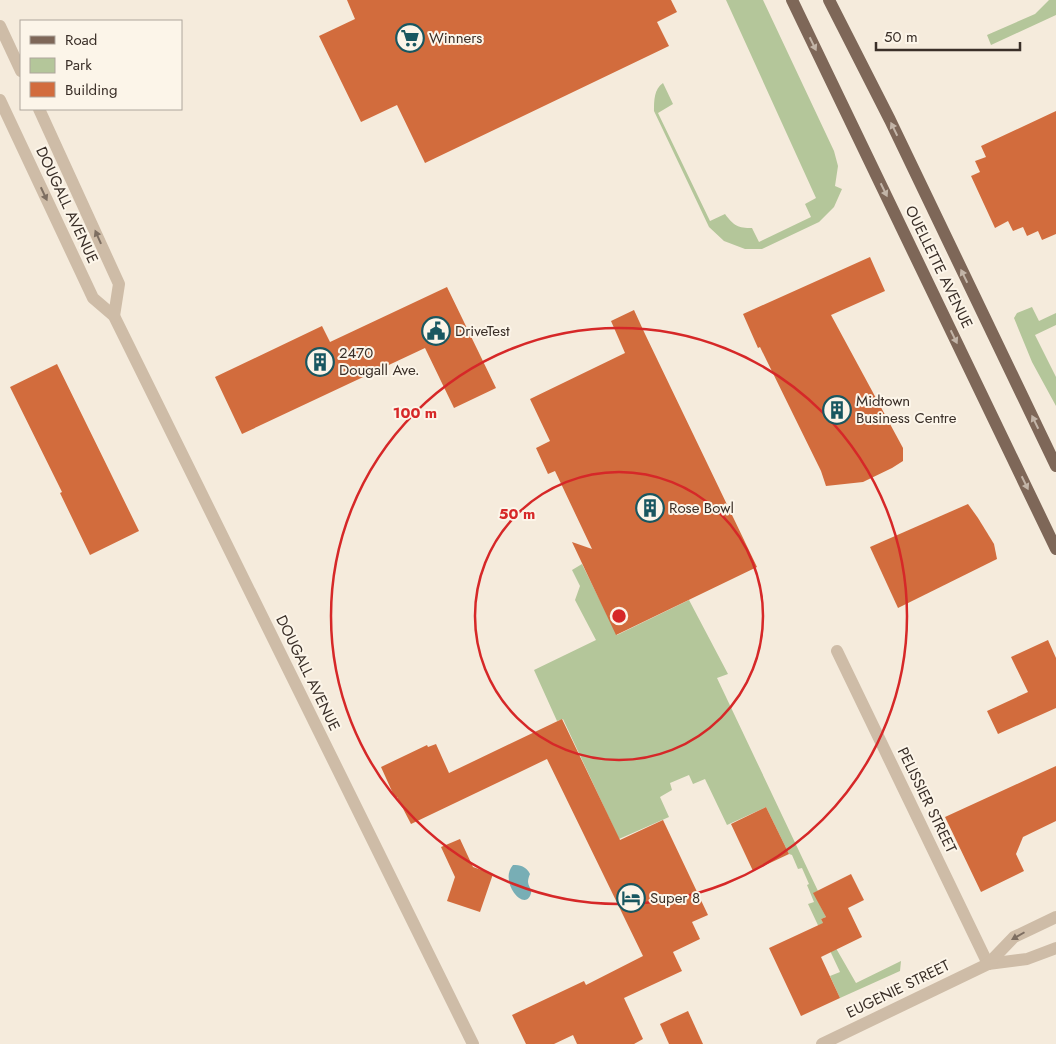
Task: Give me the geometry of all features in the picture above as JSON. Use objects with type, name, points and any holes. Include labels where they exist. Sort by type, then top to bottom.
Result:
[{"type":"main road","name":"OUELLETTE AVENUE","points":[[792,0],[1056,549]]},
{"type":"main road","name":"OUELLETTE AVENUE","points":[[829,0],[890,120],[1056,466]]},
{"type":"street","points":[[0,26],[20,70]]},
{"type":"street","name":"DOUGALL AVENUE","points":[[0,100],[92,298],[114,316],[473,1044]]},
{"type":"street","name":"DOUGALL AVENUE","points":[[39,110],[119,284],[114,316]]},
{"type":"street","name":"PELISSIER STREET","points":[[837,651],[988,964]]},
{"type":"street","name":"EUGENIE STREET","points":[[988,964],[1014,936],[1056,918]]},
{"type":"street","name":"EUGENIE STREET","points":[[822,1044],[988,964],[1027,959],[1056,948]]},
{"type":"green space","points":[[726,0],[763,0],[834,151],[838,166],[835,186],[842,189],[834,207],[819,222],[762,249],[745,249],[724,241],[709,227],[654,111],[656,92],[663,83],[673,104],[658,113],[710,221],[725,214],[737,226],[752,228],[759,242],[811,217],[805,204],[816,198]]},
{"type":"green space","points":[[1049,0],[1056,0],[1056,15],[991,45],[987,35],[1035,14]]},
{"type":"green space","points":[[1032,307],[1039,321],[1056,313],[1056,325],[1035,335],[1056,377],[1056,406],[1032,362],[1014,318],[1017,313]]},
{"type":"green space","points":[[582,564],[617,635],[689,600],[728,674],[717,678],[818,891],[814,893],[826,917],[821,919],[837,950],[856,983],[901,961],[900,971],[840,998],[830,976],[840,972],[808,904],[814,902],[807,885],[809,884],[802,868],[798,869],[792,855],[789,854],[766,807],[727,825],[705,779],[693,784],[689,775],[670,783],[672,790],[660,797],[669,817],[619,839],[563,719],[557,721],[534,670],[596,640],[575,600],[580,586],[572,570]]},
{"type":"water","points":[[513,865],[523,866],[530,874],[528,882],[531,893],[528,899],[519,898],[511,887],[509,872]]},
{"type":"building","points":[[347,0],[671,0],[677,12],[657,22],[669,46],[425,163],[397,105],[361,122],[319,36],[355,19]]},
{"type":"building","points":[[1056,111],[1056,234],[1042,240],[1038,231],[1027,236],[1023,227],[1013,231],[1008,221],[995,228],[971,176],[980,172],[975,161],[986,157],[981,146]]},
{"type":"building","name":"Midtown Business Centre","points":[[870,257],[885,291],[831,315],[903,448],[903,461],[863,482],[826,486],[821,471],[760,347],[758,348],[743,314]]},
{"type":"building","name":"2470 Dougall Ave.","points":[[447,287],[496,388],[454,408],[425,348],[242,434],[215,377],[322,326],[330,342]]},
{"type":"building","name":"Rose Bowl","points":[[634,310],[757,567],[616,635],[572,542],[592,549],[555,471],[548,474],[536,448],[550,441],[530,399],[625,353],[611,321]]},
{"type":"building","points":[[57,364],[139,531],[90,555],[60,493],[62,492],[10,387]]},
{"type":"building","points":[[968,504],[994,544],[997,559],[898,608],[870,547]]},
{"type":"building","points":[[1048,640],[1056,658],[1056,708],[998,734],[987,711],[1028,692],[1011,657]]},
{"type":"building","name":"Super 8","points":[[562,719],[620,840],[663,820],[708,915],[692,922],[700,939],[673,952],[682,971],[624,998],[643,1039],[634,1044],[577,1044],[573,1035],[554,1044],[526,1044],[512,1015],[584,981],[586,985],[643,956],[547,759],[411,824],[397,797],[395,798],[381,767],[427,745],[428,747],[436,744],[449,773]]},
{"type":"building","points":[[1056,766],[1056,821],[1023,837],[1016,854],[1024,871],[981,892],[945,817]]},
{"type":"building","points":[[766,807],[789,854],[753,871],[731,824]]},
{"type":"building","points":[[460,839],[473,867],[493,874],[480,912],[447,901],[455,877],[441,847]]},
{"type":"building","points":[[851,874],[864,900],[848,908],[862,937],[821,957],[840,998],[801,1016],[769,948],[823,923],[821,919],[826,917],[813,893]]},
{"type":"building","points":[[688,1011],[703,1044],[669,1044],[660,1024]]},
{"type":"place","name":"Winners","points":[[410,38]]},
{"type":"place","name":"DriveTest","points":[[436,331]]},
{"type":"place","name":"2470 Dougall Ave.","points":[[320,362]]},
{"type":"place","name":"Midtown Business Centre","points":[[837,410]]},
{"type":"place","name":"Rose Bowl","points":[[650,508]]},
{"type":"place","name":"Super 8","points":[[631,898]]}]
